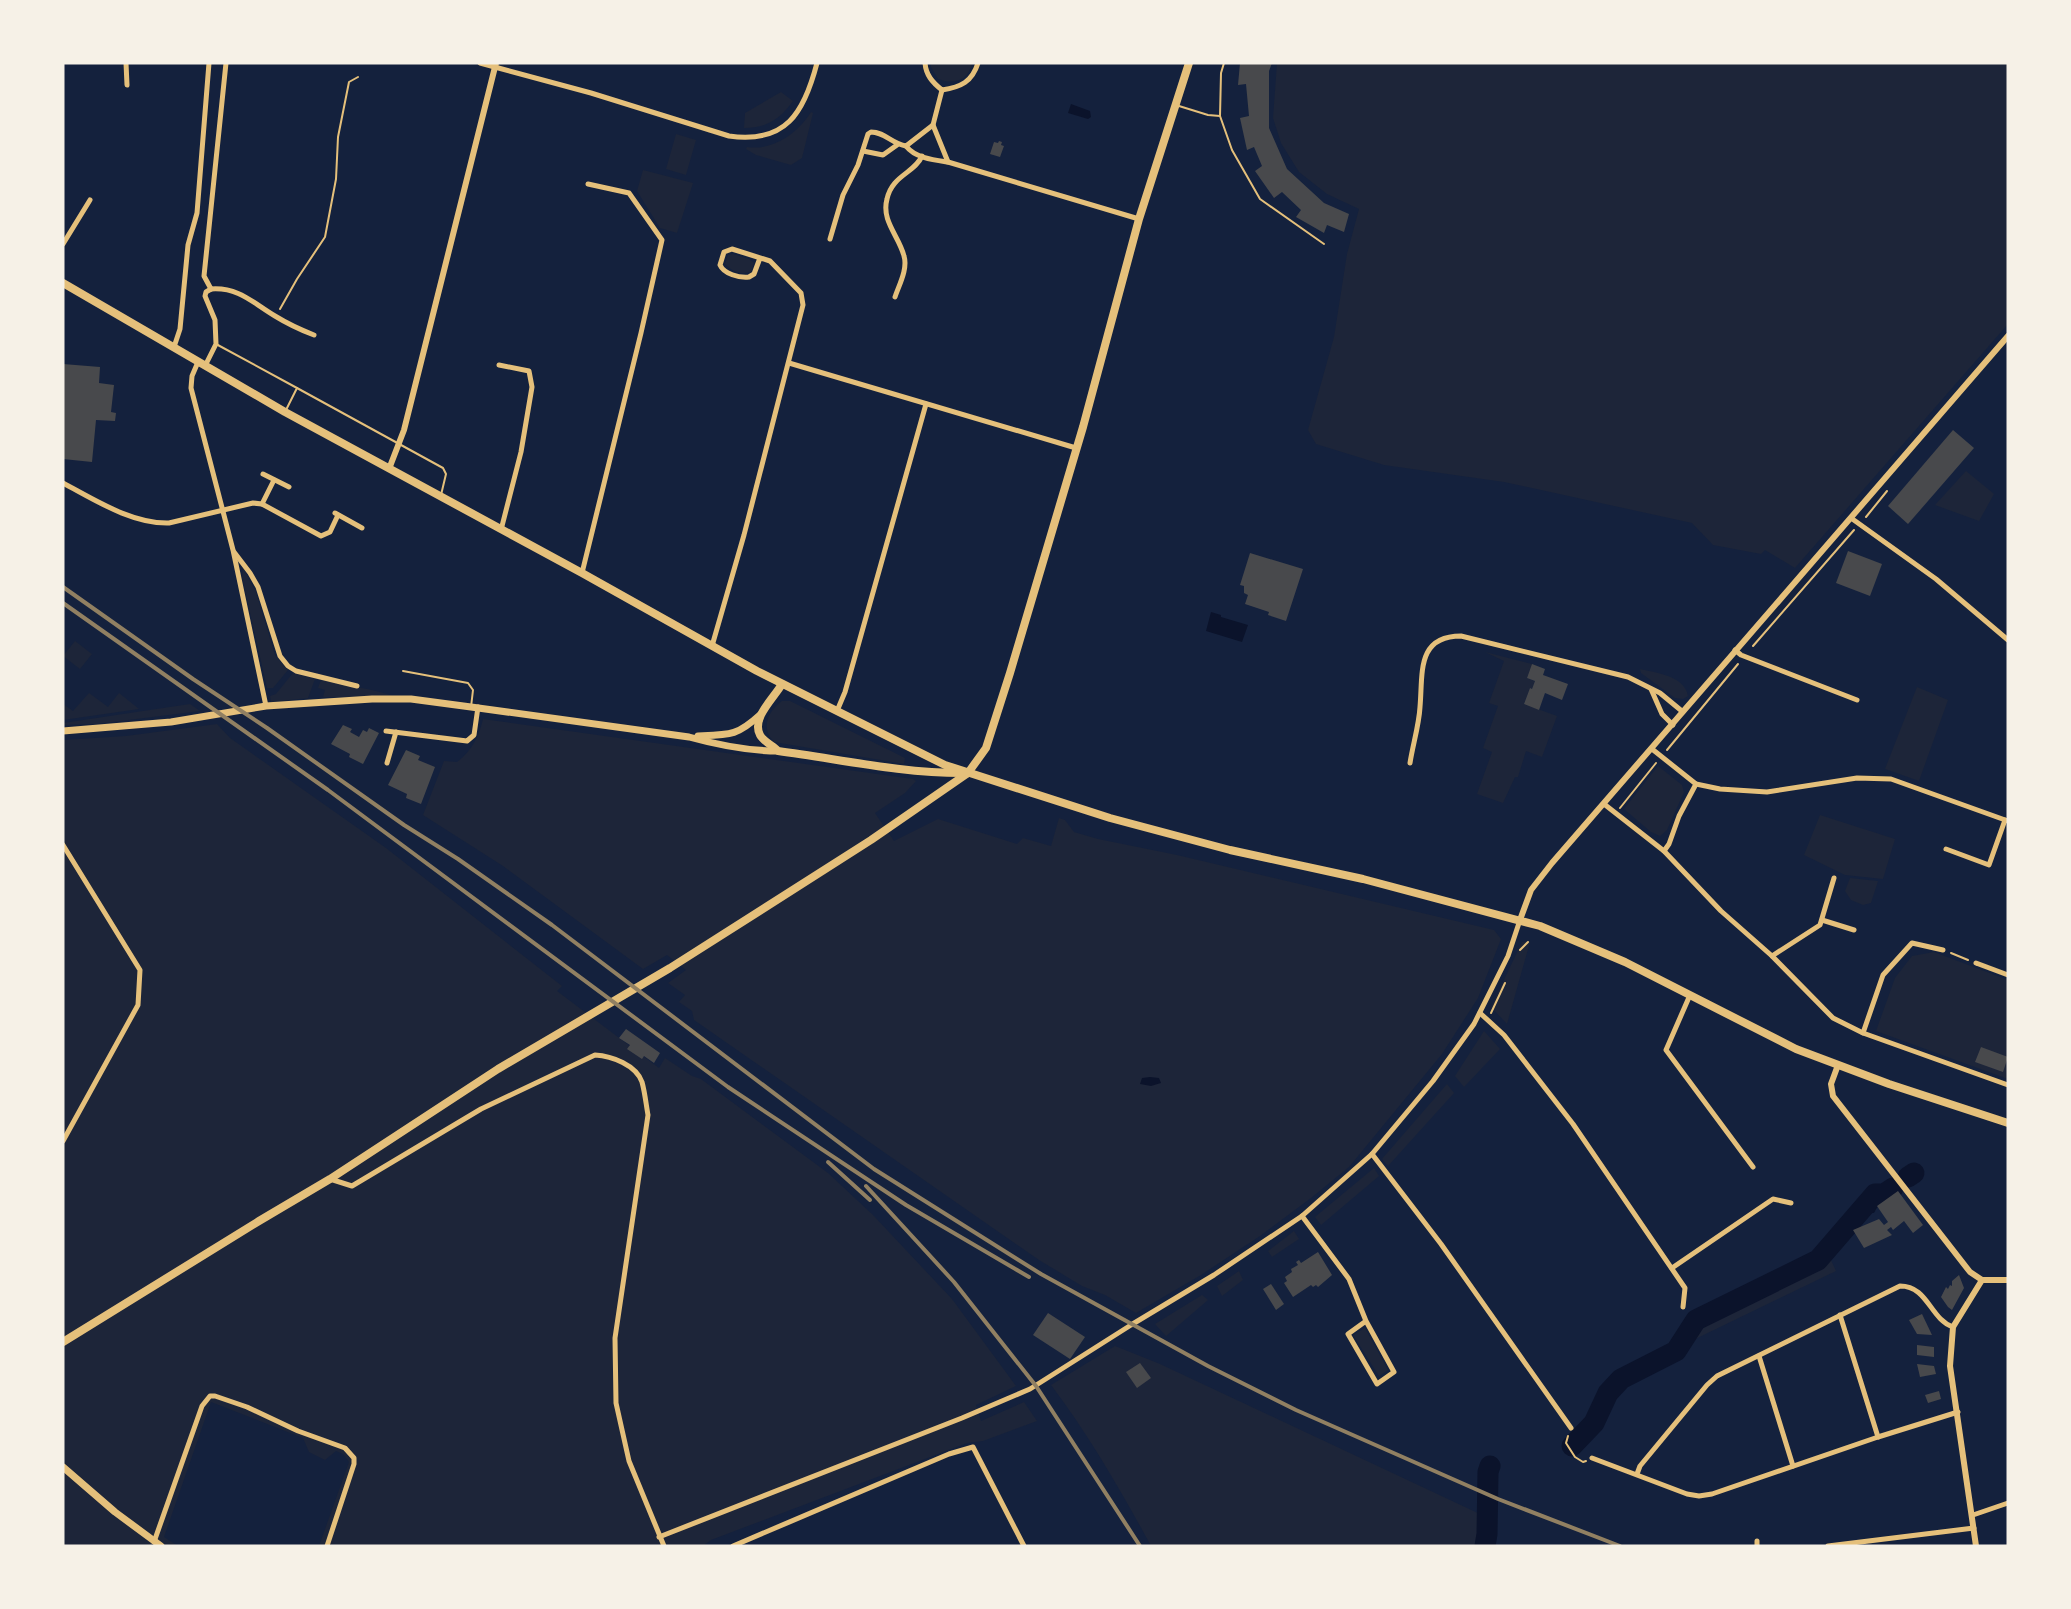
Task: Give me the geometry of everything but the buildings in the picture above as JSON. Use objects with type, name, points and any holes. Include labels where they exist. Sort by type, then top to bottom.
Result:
[{"type":"highway","points":[[782,684],[761,714],[758,724],[759,734],[778,751],[937,773],[968,772],[983,755],[1011,673],[1139,219],[1189,63]]},
{"type":"highway","points":[[64,287],[440,498],[582,573],[782,684],[945,765],[1110,818],[1230,850],[1363,879],[1520,920],[1582,942],[1768,1036],[1889,1084],[2008,1123]]},
{"type":"main road","points":[[63,731],[171,722],[266,706],[372,699],[411,699],[689,736],[720,744],[778,751]]},
{"type":"main road","points":[[689,736],[731,735],[744,729],[761,714]]},
{"type":"main road","points":[[63,1342],[330,1179],[453,1097],[670,968],[871,840],[968,772]]},
{"type":"main road","points":[[63,1467],[115,1512],[157,1544]]},
{"type":"street","points":[[126,63],[127,85]]},
{"type":"street","points":[[174,347],[180,329],[190,236],[197,213],[209,63]]},
{"type":"street","points":[[211,289],[204,276],[226,63]]},
{"type":"street","points":[[480,63],[495,65],[742,138],[763,137],[782,129],[796,116],[805,100],[817,63]]},
{"type":"street","points":[[925,63],[932,82],[942,90],[966,84],[973,76],[978,63]]},
{"type":"street","points":[[390,469],[400,443],[495,65]]},
{"type":"street","points":[[942,90],[933,125],[948,162]]},
{"type":"street","points":[[863,151],[883,155],[897,145],[906,146],[933,125]]},
{"type":"street","points":[[830,239],[843,195],[858,165],[870,132],[890,137],[897,145]]},
{"type":"street","points":[[906,146],[910,152],[922,156],[1139,219]]},
{"type":"street","points":[[895,297],[905,267],[905,257],[887,218],[887,198],[891,186],[918,163],[922,156]]},
{"type":"street","points":[[582,573],[644,324],[662,240],[629,193],[588,184]]},
{"type":"street","points":[[63,244],[90,200]]},
{"type":"street","points":[[712,646],[741,546],[804,299],[770,261],[732,249],[727,249],[720,264],[722,269],[730,274],[749,277],[754,274],[760,258]]},
{"type":"street","points":[[211,289],[233,290],[243,294],[276,317],[314,335]]},
{"type":"street","points":[[211,289],[205,296],[215,320],[216,344],[192,376],[191,388],[233,550],[266,706]]},
{"type":"street","points":[[659,1537],[1030,1389],[1214,1275],[1302,1215],[1372,1154],[1433,1081],[1474,1024],[1508,956],[1531,890],[1537,882],[2008,336]]},
{"type":"street","points":[[789,363],[1076,448]]},
{"type":"street","points":[[499,365],[529,371],[532,387],[521,452],[501,530]]},
{"type":"street","points":[[837,711],[845,693],[926,404]]},
{"type":"street","points":[[263,474],[289,487]]},
{"type":"street","points":[[262,504],[274,480]]},
{"type":"street","points":[[63,483],[138,519],[157,523],[169,523],[253,503],[262,504],[321,536],[330,532],[337,514],[362,528]]},
{"type":"street","points":[[1851,518],[1936,579],[2008,640]]},
{"type":"street","points":[[233,550],[258,587],[280,656],[288,666],[296,671],[357,686]]},
{"type":"street","points":[[1410,763],[1420,708],[1423,666],[1428,651],[1441,638],[1461,636],[1628,676],[1660,693],[1683,712]]},
{"type":"street","points":[[1735,650],[1741,655],[1857,700]]},
{"type":"street","points":[[1651,689],[1662,714],[1672,725]]},
{"type":"street","points":[[386,731],[467,741],[474,735],[474,707]]},
{"type":"street","points":[[387,763],[396,732]]},
{"type":"street","points":[[1652,749],[1696,784],[1720,789],[1767,792],[1857,778],[1891,779],[2006,821],[1989,865],[1947,849]]},
{"type":"street","points":[[1664,851],[1696,784]]},
{"type":"street","points":[[1604,804],[1664,851],[1721,911],[1772,956],[1833,1018],[1863,1033],[2008,1085]]},
{"type":"street","points":[[63,845],[140,970],[138,1005],[63,1142]]},
{"type":"street","points":[[1772,956],[1820,925],[1834,878]]},
{"type":"street","points":[[1822,920],[1854,930]]},
{"type":"street","points":[[1863,1033],[1883,975],[1912,943],[1943,950]]},
{"type":"street","points":[[1976,963],[2008,975]]},
{"type":"street","points":[[1689,995],[1666,1050],[1752,1167]]},
{"type":"street","points":[[1480,1013],[1503,1035],[1573,1124],[1685,1288],[1683,1307]]},
{"type":"street","points":[[330,1179],[352,1186],[482,1109],[595,1055],[613,1057],[631,1069],[641,1080],[648,1115],[615,1338],[616,1403],[630,1461],[664,1546]]},
{"type":"street","points":[[1838,1065],[1831,1084],[1833,1096],[1970,1272],[1982,1280],[2008,1280]]},
{"type":"street","points":[[1372,1154],[1441,1244],[1571,1428]]},
{"type":"street","points":[[1672,1268],[1773,1199],[1791,1203]]},
{"type":"street","points":[[1302,1215],[1349,1279],[1366,1321],[1394,1372],[1377,1384],[1348,1334],[1366,1321]]},
{"type":"street","points":[[1976,1546],[1950,1366],[1953,1327],[1982,1280]]},
{"type":"street","points":[[1637,1474],[1640,1466],[1707,1385],[1727,1369],[1759,1356],[1900,1286],[1917,1291],[1943,1322],[1953,1327]]},
{"type":"street","points":[[1840,1316],[1878,1437]]},
{"type":"street","points":[[1759,1356],[1793,1466]]},
{"type":"street","points":[[157,1544],[162,1513],[202,1406],[210,1396],[215,1396],[345,1448],[351,1453],[354,1464],[327,1546]]},
{"type":"street","points":[[1592,1458],[1687,1494],[1699,1496],[1712,1494],[1958,1412]]},
{"type":"street","points":[[733,1546],[949,1454],[973,1447],[1024,1546]]},
{"type":"street","points":[[1972,1515],[2008,1503]]},
{"type":"street","points":[[1828,1546],[1974,1528]]},
{"type":"lane","points":[[1224,63],[1221,73],[1220,116],[1232,150],[1260,199],[1324,244]]},
{"type":"lane","points":[[1175,105],[1208,115],[1220,116]]},
{"type":"lane","points":[[216,344],[443,468],[447,474],[440,498]]},
{"type":"lane","points":[[285,412],[297,388]]},
{"type":"lane","points":[[403,671],[468,683],[473,690],[474,707]]},
{"type":"path","points":[[276,317],[297,279],[325,237],[336,179],[336,150],[345,94],[349,82],[357,76]]},
{"type":"path","points":[[1751,648],[1853,532]]},
{"type":"path","points":[[1667,750],[1734,668]]},
{"type":"path","points":[[1621,807],[1653,768]]},
{"type":"path","points":[[1950,953],[1976,963]]},
{"type":"path","points":[[1492,1012],[1495,1006]]},
{"type":"path","points":[[1566,1443],[1575,1457]]},
{"type":"shaded area","points":[[931,63],[972,63],[964,78],[950,82],[938,79]]},
{"type":"shaded area","points":[[1277,63],[2008,63],[2008,324],[1795,568],[1765,550],[1761,554],[1713,545],[1692,523],[1504,482],[1384,465],[1316,444],[1308,430],[1334,337],[1347,254],[1359,209],[1327,194],[1299,172],[1281,143],[1273,118]]},
{"type":"shaded area","points":[[781,92],[793,101],[783,113],[766,124],[744,128],[745,113]]},
{"type":"shaded area","points":[[1071,104],[1090,111],[1091,117],[1088,119],[1068,113]]},
{"type":"shaded area","points":[[811,112],[813,113],[802,158],[791,165],[756,155],[746,149],[747,147],[766,146],[784,139],[806,120]]},
{"type":"shaded area","points":[[676,134],[696,140],[686,175],[666,169]]},
{"type":"shaded area","points":[[643,170],[693,183],[677,233],[660,228],[637,191]]},
{"type":"shaded area","points":[[733,254],[754,263],[751,272],[737,272],[725,264],[728,255]]},
{"type":"shaded area","points":[[1966,471],[1994,494],[1979,521],[1935,505]]},
{"type":"shaded area","points":[[243,567],[256,592],[275,655],[288,670],[273,688],[267,688],[242,577]]},
{"type":"shaded area","points":[[1211,612],[1248,625],[1242,642],[1206,631]]},
{"type":"shaded area","points":[[75,641],[92,654],[80,669],[63,656]]},
{"type":"shaded area","points":[[1485,652],[1532,664],[1527,678],[1535,681],[1524,704],[1557,716],[1542,757],[1526,751],[1518,777],[1515,777],[1503,803],[1477,794],[1492,752],[1483,748],[1498,706],[1489,703],[1504,661]]},
{"type":"shaded area","points":[[1640,669],[1669,676],[1682,684],[1688,696],[1683,699],[1675,698],[1641,673]]},
{"type":"shaded area","points":[[293,673],[315,679],[308,698],[271,702],[270,696],[276,694]]},
{"type":"shaded area","points":[[321,680],[378,691],[396,697],[323,697],[325,690],[318,688]]},
{"type":"shaded area","points":[[1917,687],[1948,700],[1919,781],[1885,769]]},
{"type":"shaded area","points":[[89,693],[108,707],[119,693],[139,709],[63,720],[63,704],[73,711]]},
{"type":"shaded area","points":[[782,701],[790,701],[905,758],[904,764],[774,742],[767,731],[768,720],[773,710]]},
{"type":"shaded area","points":[[190,704],[200,711],[97,724],[63,725],[63,723]]},
{"type":"shaded area","points":[[483,719],[913,779],[916,781],[905,793],[875,813],[894,841],[938,819],[1017,844],[1023,838],[1051,846],[1059,818],[1065,820],[1074,832],[1098,839],[1177,855],[1494,930],[1501,939],[1478,998],[1442,1054],[1349,1167],[1260,1236],[1201,1275],[1136,1313],[1105,1295],[1082,1286],[1039,1260],[694,1020],[692,1011],[679,1002],[685,995],[668,983],[686,970],[667,955],[643,969],[503,866],[423,815],[444,761],[457,762],[467,753],[477,737]]},
{"type":"shaded area","points":[[217,724],[230,738],[386,848],[562,986],[557,991],[659,1068],[665,1058],[692,1076],[701,1079],[828,1173],[872,1214],[952,1299],[1016,1386],[976,1405],[981,1421],[1024,1402],[1037,1421],[983,1441],[967,1443],[711,1540],[703,1546],[319,1546],[349,1462],[343,1454],[336,1451],[325,1460],[309,1452],[303,1438],[211,1402],[164,1537],[178,1546],[63,1546],[63,740],[126,736]]},
{"type":"shaded area","points":[[1658,766],[1682,785],[1684,792],[1667,830],[1660,836],[1651,832],[1624,809]]},
{"type":"shaded area","points":[[1820,815],[1895,839],[1883,879],[1845,875],[1804,855]]},
{"type":"shaded area","points":[[1850,878],[1878,881],[1871,903],[1863,905],[1851,900],[1845,891]]},
{"type":"shaded area","points":[[1522,942],[1530,942],[1507,1024],[1491,1007]]},
{"type":"shaded area","points":[[1934,952],[2008,980],[2008,1079],[1876,1031],[1895,978],[1912,956]]},
{"type":"shaded area","points":[[1484,1031],[1500,1049],[1464,1087],[1455,1076]]},
{"type":"shaded area","points":[[1142,1078],[1159,1078],[1161,1083],[1151,1086],[1140,1084]]},
{"type":"shaded area","points":[[1447,1084],[1454,1093],[1388,1166],[1382,1159]]},
{"type":"shaded area","points":[[1374,1168],[1379,1176],[1321,1225],[1315,1217]]},
{"type":"shaded area","points":[[1294,1231],[1299,1239],[1272,1257],[1268,1251]]},
{"type":"shaded area","points":[[1830,1258],[1836,1271],[1687,1343],[1698,1321]]},
{"type":"shaded area","points":[[1239,1271],[1243,1280],[1222,1296],[1217,1286]]},
{"type":"shaded area","points":[[1202,1295],[1208,1300],[1166,1336],[1155,1324]]},
{"type":"shaded area","points":[[1365,1328],[1388,1370],[1379,1376],[1353,1335]]},
{"type":"shaded area","points":[[1115,1346],[1160,1364],[1482,1515],[1480,1546],[1151,1546],[1104,1464],[1051,1385]]},
{"type":"waterway","points":[[1908,1177],[1914,1173]]},
{"type":"waterway","points":[[1572,1446],[1594,1423],[1608,1393],[1621,1379],[1676,1351],[1696,1320],[1818,1260],[1875,1194],[1884,1194],[1893,1188]]},
{"type":"waterway","points":[[1873,1211],[1884,1194]]},
{"type":"waterway","points":[[1485,1546],[1490,1466]]},
{"type":"railway","points":[[63,587],[404,825],[458,859],[552,925],[874,1169],[1041,1274],[1208,1366],[1296,1410],[1498,1499],[1620,1546]]},
{"type":"railway","points":[[63,603],[328,790],[728,1087],[906,1205],[1029,1277]]},
{"type":"railway","points":[[828,1162],[870,1200]]},
{"type":"railway","points":[[866,1186],[954,1282],[1036,1386],[1140,1546]]}]
